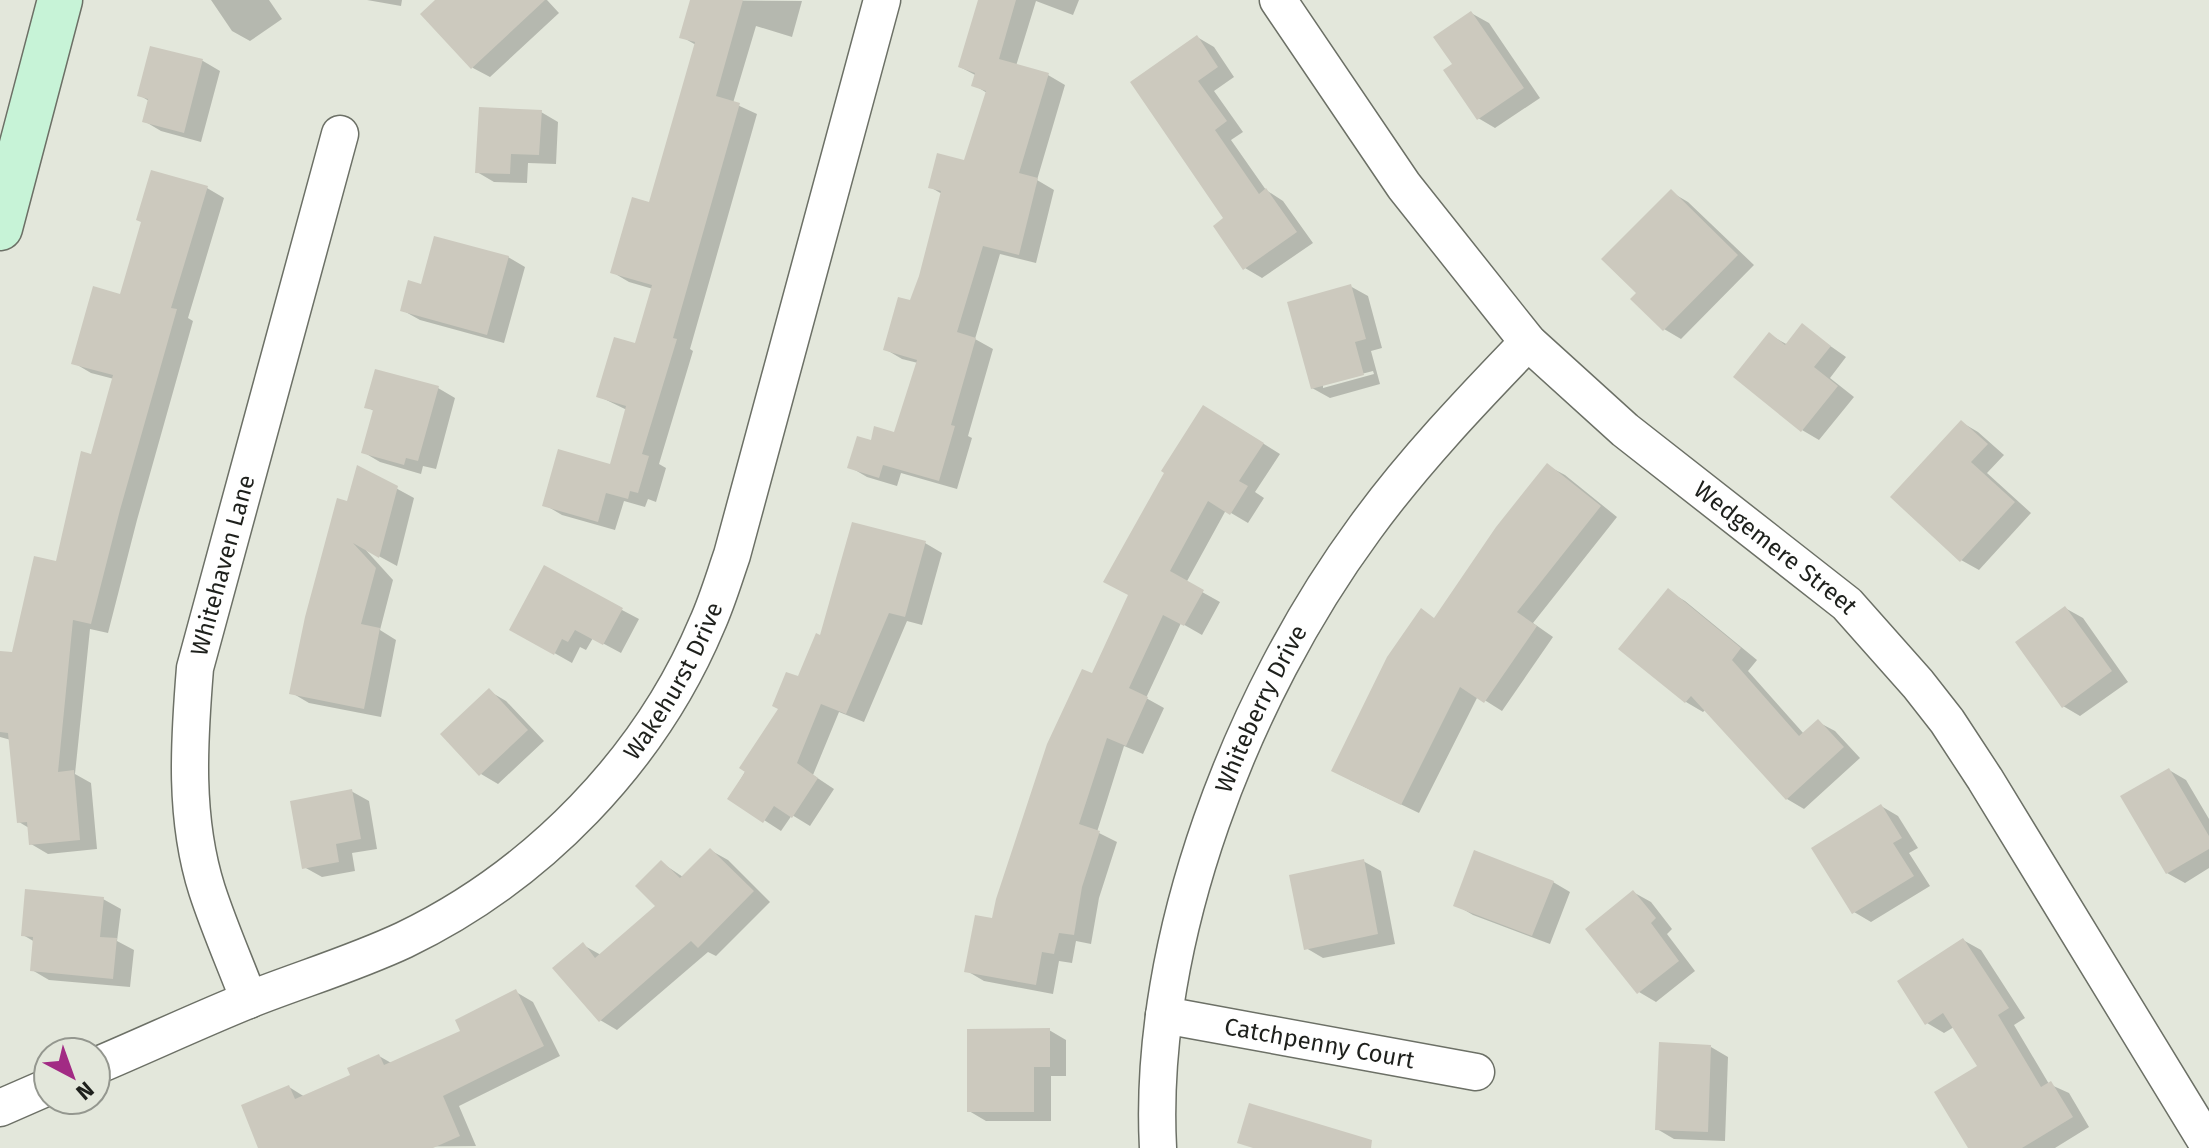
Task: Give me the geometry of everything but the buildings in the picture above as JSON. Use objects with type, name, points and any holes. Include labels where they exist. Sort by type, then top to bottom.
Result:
[{"type":"street","points":[[0,228],[8,169],[60,0]]},
{"type":"street","name":"Wakehurst Drive","points":[[112,1059],[249,1000],[403,941],[465,906],[560,834],[627,758],[669,698],[707,625],[732,555],[882,0]]},
{"type":"street","name":"Wedgemere Street","points":[[1278,0],[1404,186],[1528,342],[1625,430],[1847,604],[1887,646],[1947,721],[1985,779],[2209,1146]]},
{"type":"street","name":"Whitehaven Lane","points":[[249,1000],[206,888],[190,800],[189,741],[195,668],[340,134]]},
{"type":"street","name":"Whiteberry Drive","points":[[1158,1148],[1164,1015],[1182,926],[1221,794],[1258,707],[1314,605],[1364,529],[1415,465],[1528,342]]},
{"type":"street","name":"Catchpenny Court","points":[[1164,1015],[1476,1072]]},
{"type":"street","points":[[0,1108],[32,1094]]}]
